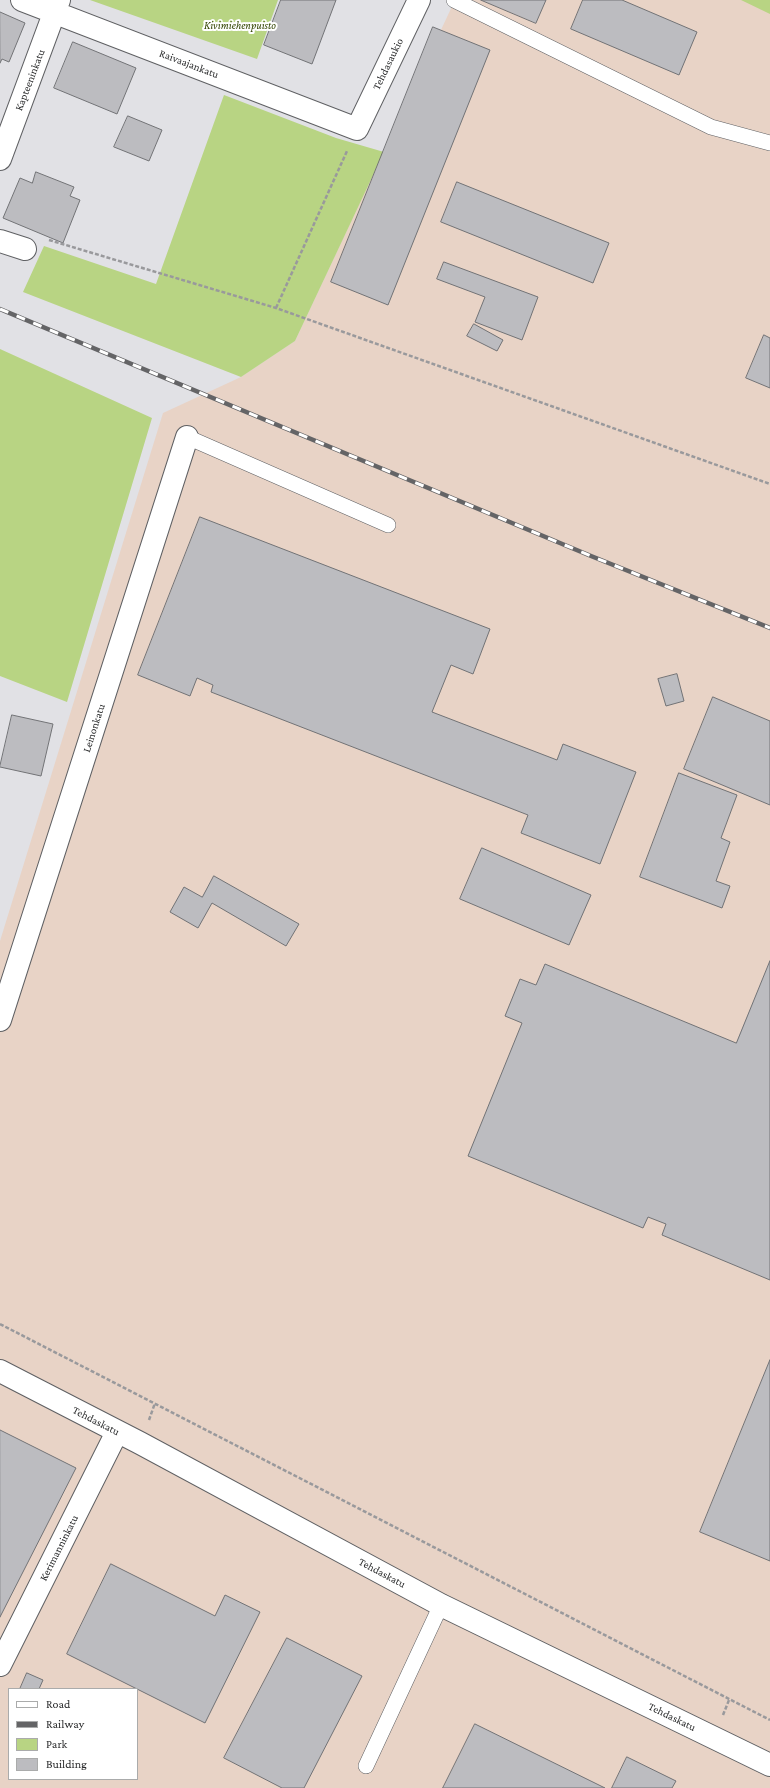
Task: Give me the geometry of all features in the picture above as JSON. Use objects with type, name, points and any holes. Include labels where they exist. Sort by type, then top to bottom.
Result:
[{"type":"street","name":"Raivaajankatu","points":[[22,0],[57,6],[357,129]]},
{"type":"street","name":"Tehdasaukio","points":[[357,129],[419,0]]},
{"type":"street","name":"Kapteeninkatu","points":[[0,159],[57,6]]},
{"type":"street","points":[[0,241],[25,249]]},
{"type":"street","name":"Leinonkatu","points":[[0,1020],[187,437]]},
{"type":"street","name":"Tehdaskatu","points":[[0,1371],[441,1605],[770,1765]]},
{"type":"street","name":"Kerimanninkatu","points":[[0,1665],[117,1432]]},
{"type":"lane","points":[[454,0],[711,127],[770,143]]},
{"type":"lane","points":[[187,437],[388,525]]},
{"type":"lane","points":[[366,1766],[441,1605]]},
{"type":"path","points":[[276,308],[357,129]]},
{"type":"path","points":[[45,239],[276,308],[770,484]]},
{"type":"path","points":[[0,1324],[770,1720]]},
{"type":"shaded area","points":[[455,0],[749,0],[770,10],[770,1788],[0,1788],[0,941],[163,413],[241,377],[295,341]]},
{"type":"green space","name":"Kivimiehenpuisto","points":[[90,0],[278,0],[257,59]]},
{"type":"green space","points":[[741,0],[770,0],[770,14]]},
{"type":"green space","points":[[224,95],[336,138],[384,152],[295,341],[241,377],[23,292],[44,246],[156,284]]},
{"type":"green space","points":[[0,349],[152,418],[67,702],[0,676]]},
{"type":"building","points":[[281,0],[336,0],[312,64],[264,45]]},
{"type":"building","points":[[481,0],[546,0],[536,23]]},
{"type":"building","points":[[583,0],[622,0],[697,32],[679,75],[571,29]]},
{"type":"building","points":[[0,12],[25,23],[9,62],[2,59],[0,63]]},
{"type":"building","points":[[433,27],[490,50],[388,305],[331,282]]},
{"type":"building","points":[[73,42],[136,68],[117,114],[54,88]]},
{"type":"building","points":[[128,116],[162,130],[149,161],[114,147]]},
{"type":"building","points":[[36,172],[74,187],[70,196],[80,200],[63,243],[3,218],[20,178],[32,183]]},
{"type":"building","points":[[457,182],[609,243],[593,283],[441,222]]},
{"type":"building","points":[[444,262],[538,297],[522,340],[475,322],[485,297],[437,279]]},
{"type":"building","points":[[474,324],[503,340],[497,351],[467,336]]},
{"type":"building","points":[[764,335],[770,338],[770,388],[746,378]]},
{"type":"building","points":[[200,517],[490,629],[473,674],[451,665],[432,712],[557,760],[563,744],[636,772],[600,864],[521,833],[528,815],[211,692],[213,685],[197,678],[190,696],[138,675]]},
{"type":"building","points":[[677,674],[684,701],[666,706],[658,679]]},
{"type":"building","points":[[713,697],[770,721],[770,805],[684,769]]},
{"type":"building","points":[[12,715],[53,724],[41,776],[0,767]]},
{"type":"building","points":[[679,773],[737,795],[721,838],[730,842],[716,881],[730,886],[722,908],[640,877]]},
{"type":"building","points":[[482,848],[591,895],[569,945],[460,899]]},
{"type":"building","points":[[214,876],[299,924],[286,946],[212,903],[198,928],[170,912],[184,887],[202,897]]},
{"type":"building","points":[[770,961],[770,1280],[662,1235],[666,1224],[648,1217],[643,1228],[468,1156],[522,1023],[505,1016],[520,979],[536,985],[545,964],[736,1043]]},
{"type":"building","points":[[770,1360],[770,1561],[700,1532]]},
{"type":"building","points":[[0,1430],[76,1468],[0,1617]]},
{"type":"building","points":[[111,1564],[215,1616],[225,1595],[260,1612],[205,1723],[138,1690],[138,1688],[135,1688],[67,1654]]},
{"type":"building","points":[[287,1638],[362,1676],[304,1788],[282,1788],[224,1758]]},
{"type":"building","points":[[27,1673],[43,1680],[39,1688],[20,1688]]},
{"type":"building","points":[[475,1724],[605,1788],[443,1788]]},
{"type":"building","points":[[627,1757],[676,1781],[672,1788],[612,1788]]},
{"type":"railway","points":[[0,309],[591,556],[770,628]]}]
